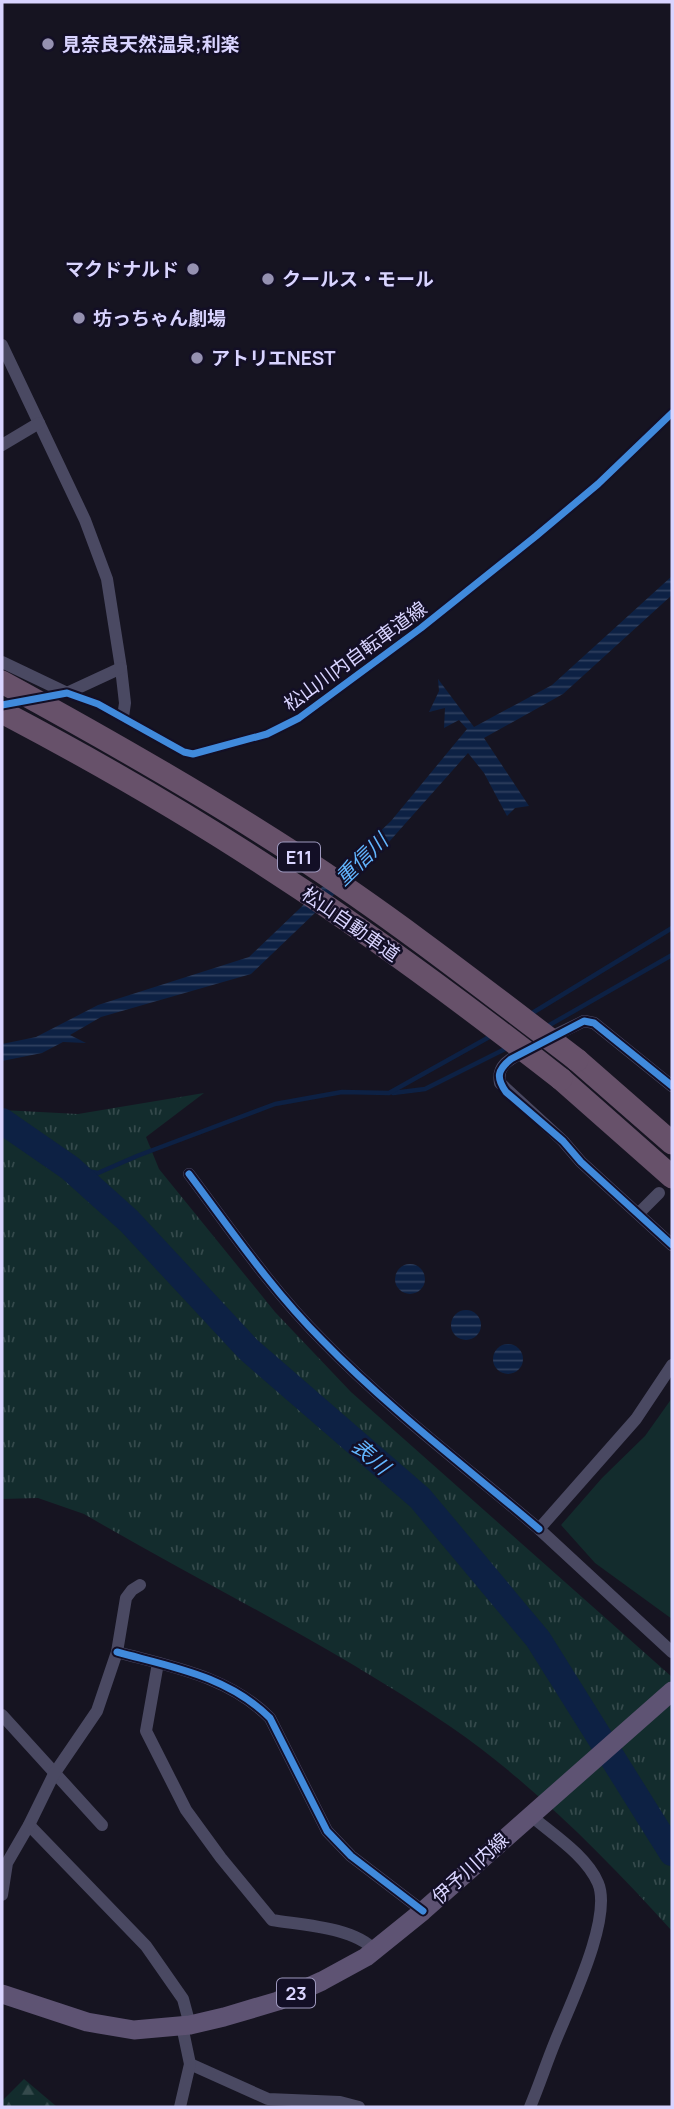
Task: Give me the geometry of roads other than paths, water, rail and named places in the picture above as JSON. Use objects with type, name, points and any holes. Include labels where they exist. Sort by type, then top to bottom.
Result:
[{"type":"highway","name":"松山自動車道","points":[[2,682],[173,778],[295,854],[412,935],[577,1060],[672,1143]]},
{"type":"highway","name":"松山自動車道","points":[[2,712],[75,750],[170,806],[280,875],[398,956],[561,1079],[666,1185]]},
{"type":"main road","name":"伊予川内線","points":[[2,1995],[102,2026],[134,2030],[186,2025],[278,2001],[322,1981],[374,1950],[423,1911],[672,1691]]},
{"type":"street","points":[[2,345],[85,520],[107,579],[121,668],[125,703],[123,717]]},
{"type":"street","points":[[2,445],[40,423]]},
{"type":"street","points":[[2,662],[67,693],[121,668]]},
{"type":"street","points":[[672,1086],[594,1023],[584,1021],[511,1059],[498,1073],[506,1092],[672,1245]]},
{"type":"street","points":[[189,1174],[257,1265],[321,1339],[389,1403],[539,1528],[672,1652]]},
{"type":"street","points":[[639,1213],[666,1185]]},
{"type":"street","points":[[539,1528],[636,1419],[672,1365]]},
{"type":"street","points":[[2,1895],[4,1861],[29,1825],[54,1774],[97,1711],[117,1652],[126,1598],[140,1585]]},
{"type":"street","points":[[117,1652],[181,1668],[214,1680],[239,1693],[261,1710],[270,1718],[327,1831],[351,1856],[423,1911]]},
{"type":"street","points":[[158,1663],[146,1731],[186,1810],[220,1858],[272,1920],[340,1932],[366,1941],[374,1950]]},
{"type":"street","points":[[2,1715],[102,1825]]},
{"type":"street","points":[[530,2107],[589,1960],[600,1898],[600,1886],[587,1866],[533,1812]]},
{"type":"street","points":[[29,1825],[146,1946],[183,1999],[190,2064],[180,2107]]},
{"type":"street","points":[[190,2064],[268,2099],[340,2102],[359,2107]]},
{"type":"water","name":"重信川","points":[[672,576],[672,595],[563,694],[484,738],[529,806],[515,808],[507,816],[484,773],[468,753],[388,843],[251,974],[101,1017],[70,1035],[86,1043],[63,1042],[42,1053],[2,1061],[2,1044],[36,1037],[98,1005],[249,957],[391,821],[467,729],[459,720],[444,728],[445,708],[429,712],[439,691],[438,679],[474,727],[552,685]]},
{"type":"water","points":[[410,1264],[421,1268],[425,1279],[421,1290],[410,1294],[399,1290],[395,1279],[399,1268]]},
{"type":"water","points":[[466,1310],[477,1314],[481,1325],[477,1336],[466,1340],[455,1336],[451,1325],[455,1314]]},
{"type":"water","points":[[508,1344],[514,1345],[522,1353],[522,1365],[514,1373],[508,1374],[502,1373],[494,1365],[493,1359],[494,1353],[502,1345]]},
{"type":"waterway","points":[[529,1015],[672,928]]},
{"type":"waterway","points":[[546,1027],[672,955]]},
{"type":"waterway","points":[[70,1168],[98,1173],[275,1104],[342,1092],[389,1093],[491,1036]]},
{"type":"waterway","points":[[393,1093],[425,1089],[507,1048]]},
{"type":"waterway","name":"表川","points":[[2,1121],[70,1168],[129,1221],[248,1349],[420,1498],[538,1639],[672,1853]]},
{"type":"place","name":"見奈良天然温泉;利楽","points":[[48,44]]},
{"type":"place","name":"マクドナルド","points":[[193,269]]},
{"type":"place","name":"クールス・モール","points":[[268,279]]},
{"type":"place","name":"坊っちゃん劇場","points":[[79,318]]},
{"type":"place","name":"アトリエNEST","points":[[197,358]]}]
